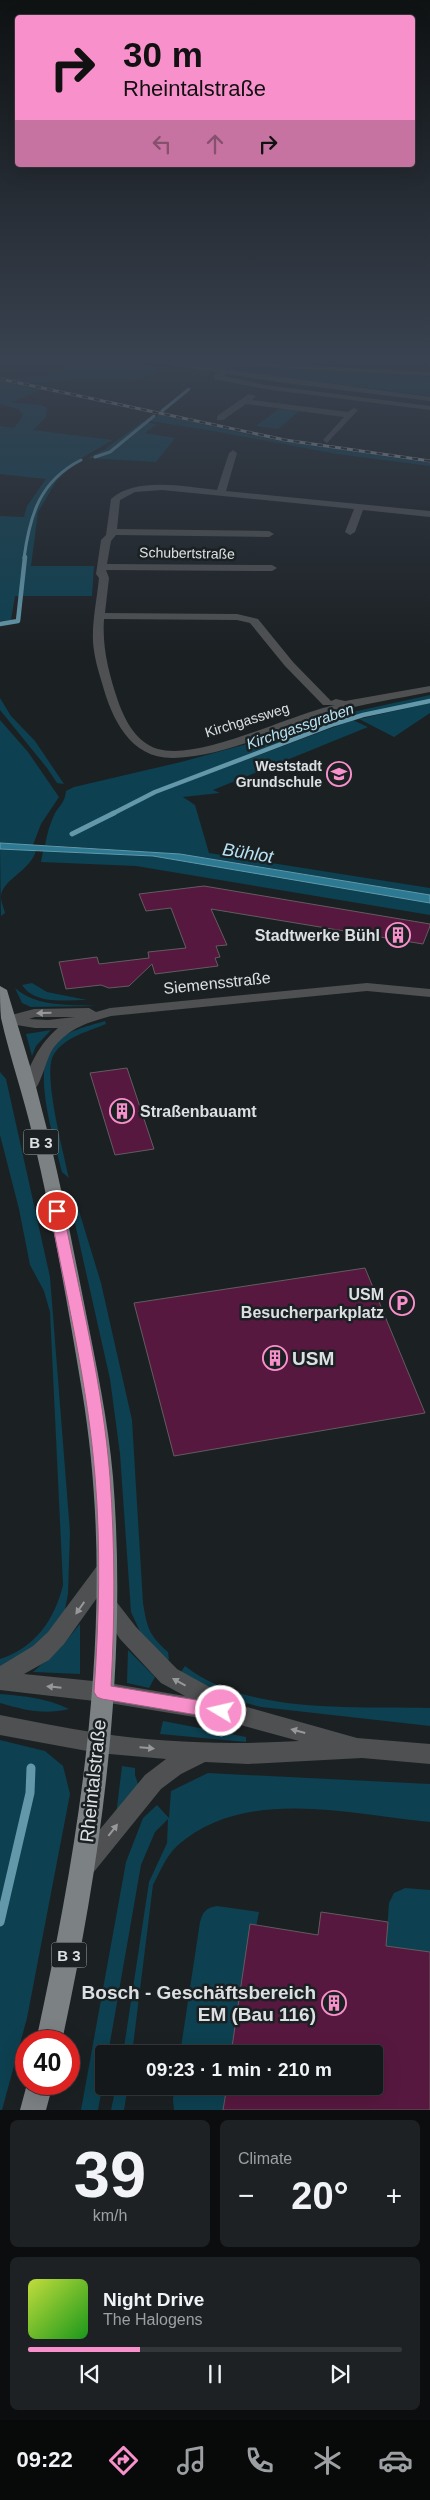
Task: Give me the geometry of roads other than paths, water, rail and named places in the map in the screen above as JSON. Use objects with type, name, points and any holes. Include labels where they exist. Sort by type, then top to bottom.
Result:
[{"type":"main road","name":"Rheintalstraße","points":[[0,990],[29,1090],[53,1194],[92,1387],[103,1476],[108,1606],[98,1743],[83,1868],[68,1955],[51,2030]]},
{"type":"main road","points":[[32,2110],[37,2095]]},
{"type":"street","points":[[221,493],[231,457]]},
{"type":"street","points":[[328,707],[254,621],[237,617],[100,616],[104,578],[101,574],[102,566],[106,540],[111,536],[116,498],[127,492],[162,487],[430,514]]},
{"type":"street","points":[[350,532],[359,507]]},
{"type":"street","points":[[111,532],[269,534]]},
{"type":"street","name":"Schubertstraße","points":[[102,566],[272,568]]},
{"type":"street","name":"Kirchgassweg","points":[[100,616],[99,648],[117,715],[126,730],[149,750],[173,755],[234,741],[328,707],[343,708],[344,705],[430,689]]},
{"type":"street","name":"Siemensstraße","points":[[8,1020],[31,1026],[80,1021],[110,1012],[367,987],[430,994]]},
{"type":"street","points":[[8,1020],[34,1013],[110,1012]]},
{"type":"street","points":[[29,1090],[45,1047],[58,1034],[80,1021]]},
{"type":"street","points":[[0,1677],[41,1653],[56,1638],[107,1568]]},
{"type":"street","points":[[108,1606],[128,1633],[169,1676],[237,1714]]},
{"type":"street","points":[[0,1681],[102,1692],[237,1714],[362,1748]]},
{"type":"street","points":[[0,1725],[98,1743],[201,1752],[248,1754],[362,1748],[430,1754]]},
{"type":"street","points":[[83,1868],[153,1782],[201,1752]]},
{"type":"waterway","points":[[24,558],[26,542],[39,500],[56,478],[67,468],[81,460]]},
{"type":"waterway","points":[[0,624],[18,621],[25,557]]},
{"type":"waterway","name":"Kirchgassgraben","points":[[112,814],[155,792],[334,724],[363,715],[430,701]]},
{"type":"waterway","name":"Kirchgassgraben","points":[[72,834],[112,814]]},
{"type":"waterway","points":[[0,1922],[30,1793],[31,1768]]},
{"type":"railway","points":[[406,457],[430,461]]},
{"type":"place","name":"Weststadt Grundschule","points":[[339,774]]},
{"type":"place","name":"Stadtwerke Bühl","points":[[398,935]]},
{"type":"place","name":"Straßenbauamt","points":[[122,1111]]},
{"type":"place","name":"USM Besucherparkplatz","points":[[402,1303]]},
{"type":"place","name":"USM","points":[[275,1358]]},
{"type":"place","name":"Bosch - Geschäftsbereich EM (Bau 116)","points":[[334,2003]]},
{"type":"water label","name":"Bühlot","points":[[248,853]]}]
